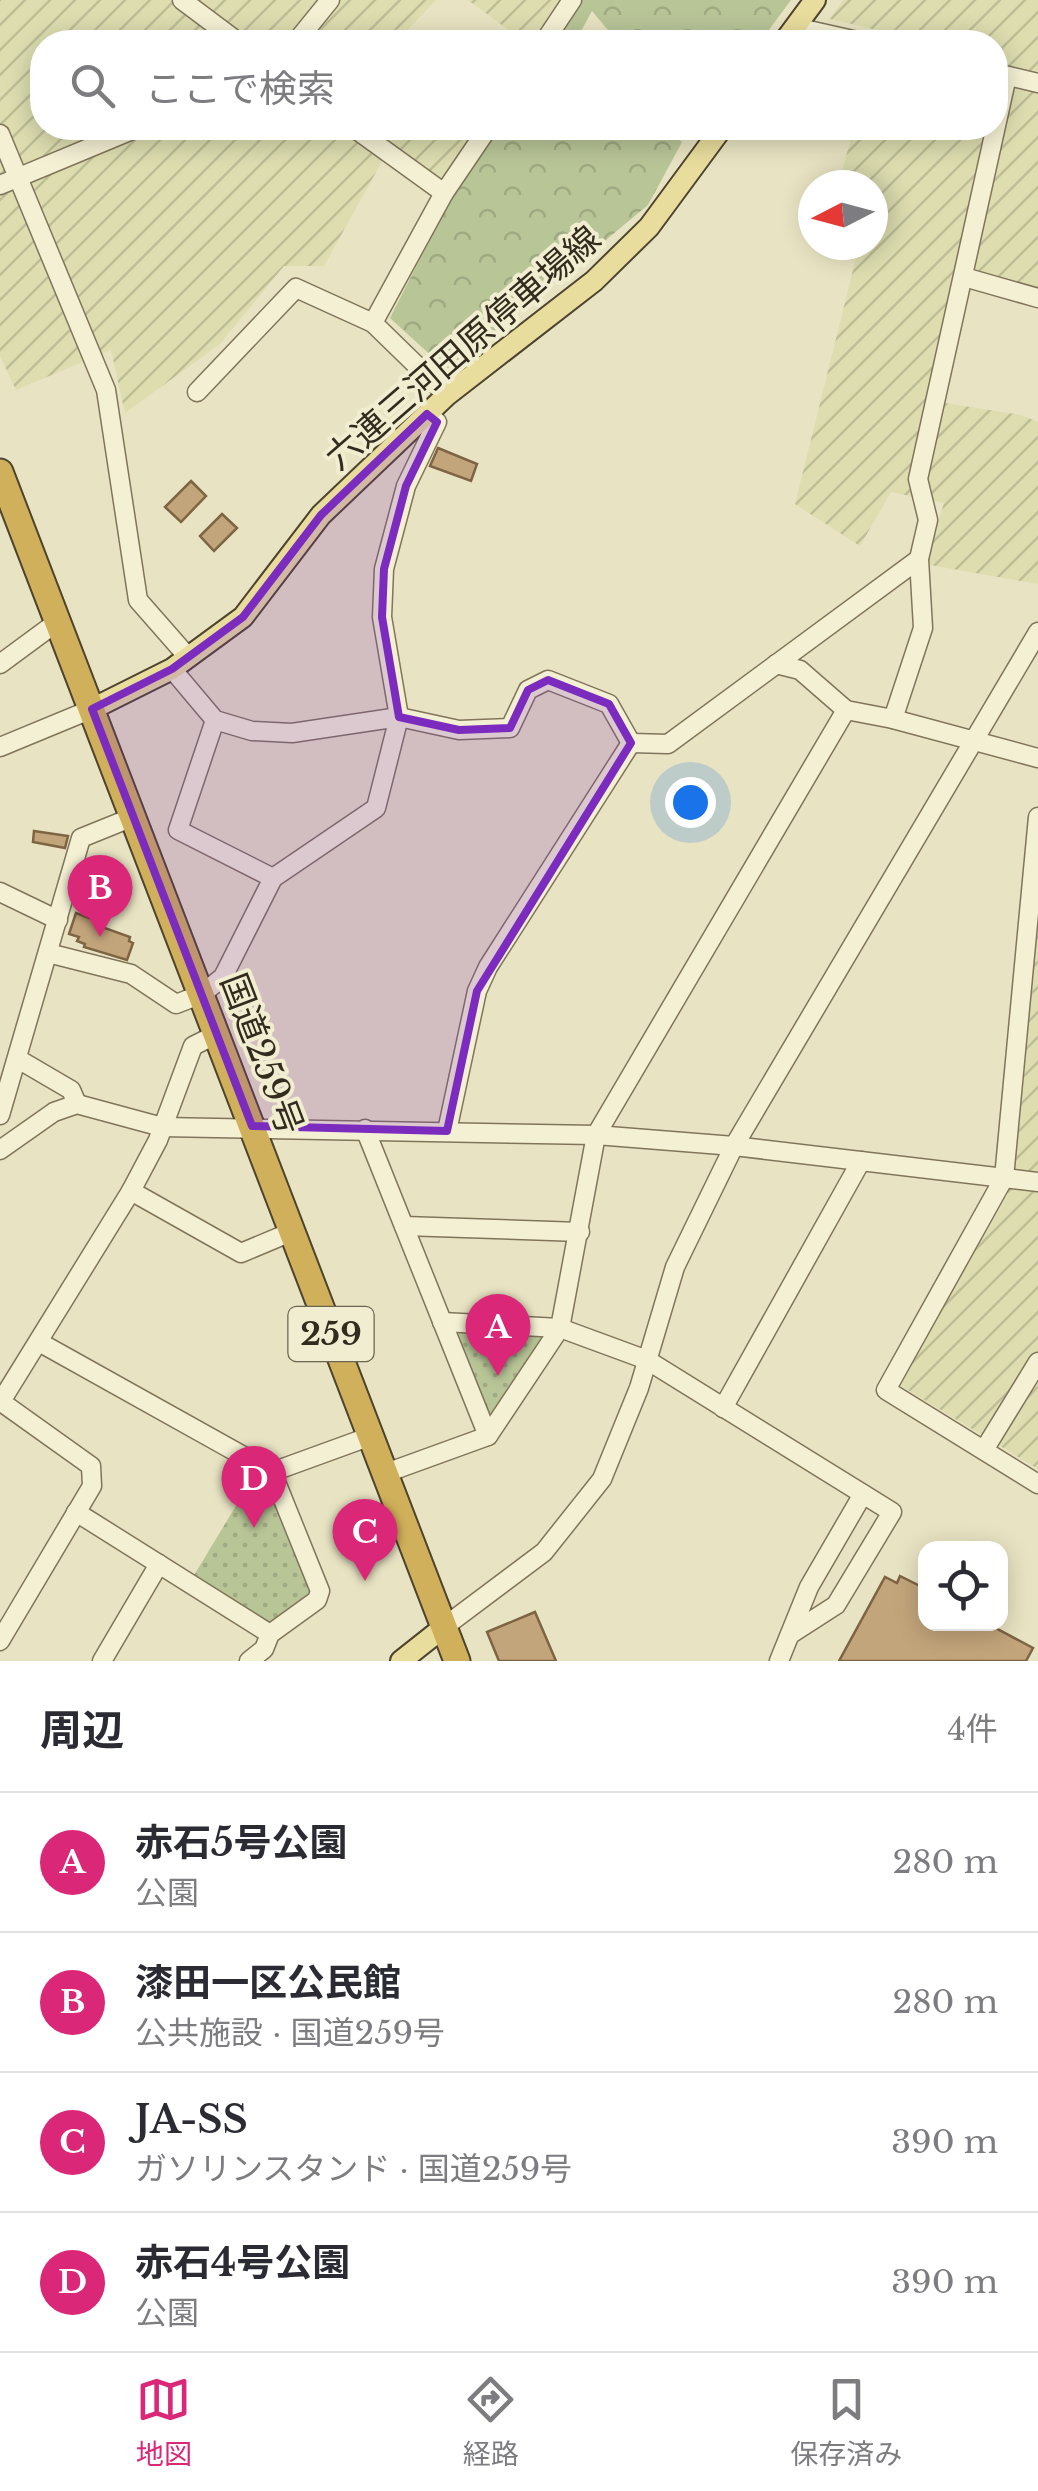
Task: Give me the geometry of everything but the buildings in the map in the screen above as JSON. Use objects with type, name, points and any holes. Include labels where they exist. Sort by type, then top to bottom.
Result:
[{"type":"highway","name":"国道259号","points":[[0,472],[457,1661]]},
{"type":"main road","points":[[794,30],[815,0]]},
{"type":"main road","name":"六連三河田原停車場線","points":[[92,710],[180,663],[243,617],[321,515],[447,395],[594,281],[649,227],[713,140]]},
{"type":"main road","points":[[401,1661],[444,1627]]},
{"type":"street","points":[[182,0],[222,30]]},
{"type":"street","points":[[306,30],[330,0]]},
{"type":"street","points":[[552,30],[572,0]]},
{"type":"street","points":[[1008,76],[1038,83]]},
{"type":"street","points":[[0,134],[106,390],[138,600],[215,720],[252,731],[292,732],[398,717],[459,730],[510,728],[528,690],[548,680],[609,704],[631,744]]},
{"type":"street","points":[[0,185],[108,140]]},
{"type":"street","points":[[371,140],[444,193]]},
{"type":"street","points":[[373,323],[444,193],[480,140]]},
{"type":"street","points":[[893,718],[923,628],[919,559],[928,520],[918,479],[964,277],[989,140]]},
{"type":"street","points":[[964,277],[1038,298]]},
{"type":"street","points":[[197,392],[296,288],[373,323],[447,395]]},
{"type":"street","points":[[48,953],[131,974],[176,1004],[202,994],[223,977],[273,878],[376,808],[398,717],[382,616],[384,569],[406,486],[437,422],[428,414]]},
{"type":"street","points":[[631,744],[668,744],[919,559]]},
{"type":"street","points":[[0,664],[57,622]]},
{"type":"street","points":[[444,1627],[544,1552],[602,1479],[639,1388],[675,1267],[734,1146],[1038,632]]},
{"type":"street","points":[[776,664],[800,670],[846,710],[893,718],[1038,758]]},
{"type":"street","points":[[0,747],[92,710]]},
{"type":"street","points":[[386,1472],[488,1436],[560,1328],[596,1135],[846,710]]},
{"type":"street","points":[[215,720],[178,830],[273,878]]},
{"type":"street","points":[[447,1131],[477,991],[488,967],[631,744]]},
{"type":"street","points":[[0,1115],[81,838],[132,817]]},
{"type":"street","points":[[1038,817],[1004,1178],[886,1390],[1038,1484]]},
{"type":"street","points":[[0,892],[58,920]]},
{"type":"street","points":[[0,1640],[92,1486],[90,1466],[0,1402],[131,1191],[162,1127],[192,1046],[217,1034]]},
{"type":"street","points":[[18,1059],[71,1090],[77,1104]]},
{"type":"street","points":[[0,1150],[54,1112],[77,1104],[162,1127],[596,1135],[734,1146],[1038,1182]]},
{"type":"street","points":[[364,1128],[488,1436]]},
{"type":"street","points":[[723,1408],[861,1161]]},
{"type":"street","points":[[131,1191],[241,1253],[291,1232]]},
{"type":"street","points":[[404,1226],[580,1232]]},
{"type":"street","points":[[442,1322],[560,1328],[647,1360],[892,1512],[836,1605],[791,1634]]},
{"type":"street","points":[[38,1342],[272,1472],[320,1591],[317,1600],[270,1634],[264,1649],[249,1661]]},
{"type":"street","points":[[984,1450],[1038,1362]]},
{"type":"street","points":[[272,1472],[372,1436]]},
{"type":"street","points":[[778,1661],[809,1588],[863,1494]]},
{"type":"street","points":[[76,1512],[270,1634]]},
{"type":"street","points":[[102,1661],[159,1564]]},
{"type":"highlighted area","points":[[427,414],[437,422],[406,486],[384,569],[382,617],[399,717],[459,730],[510,728],[528,690],[548,680],[609,704],[631,743],[477,991],[447,1131],[252,1126],[92,709],[172,669],[243,617],[321,515]]},
{"type":"green space","points":[[0,0],[436,0],[407,30],[30,30],[30,140],[467,141],[443,182],[391,145],[324,266],[284,266],[220,344],[125,413],[111,350],[16,390],[0,356]]},
{"type":"green space","points":[[468,0],[559,0],[539,30],[509,30]]},
{"type":"green space","points":[[582,0],[791,0],[769,30],[608,30],[592,11],[582,30],[563,30]]},
{"type":"green space","points":[[843,0],[1038,0],[1038,287],[955,270],[926,400],[1021,415],[1038,422],[1038,584],[925,564],[944,503],[891,492],[860,546],[795,504],[856,260],[888,260],[888,170],[842,170],[851,140],[1008,140],[1008,30],[877,30],[830,19]]},
{"type":"green space","points":[[491,140],[682,142],[648,205],[448,371],[390,318],[451,198]]},
{"type":"green space","points":[[1038,928],[1038,1469],[898,1384],[1008,1195]]},
{"type":"green space","points":[[551,1331],[492,1421],[458,1332]]},
{"type":"green space","points":[[257,1471],[267,1480],[310,1593],[267,1625],[193,1577]]},
{"type":"place","name":"漆田一区公民館","points":[[100,937]]},
{"type":"place","name":"赤石5号公園","points":[[498,1376]]},
{"type":"place","name":"赤石4号公園","points":[[254,1528]]},
{"type":"place","name":"JA-SS","points":[[365,1581]]}]
